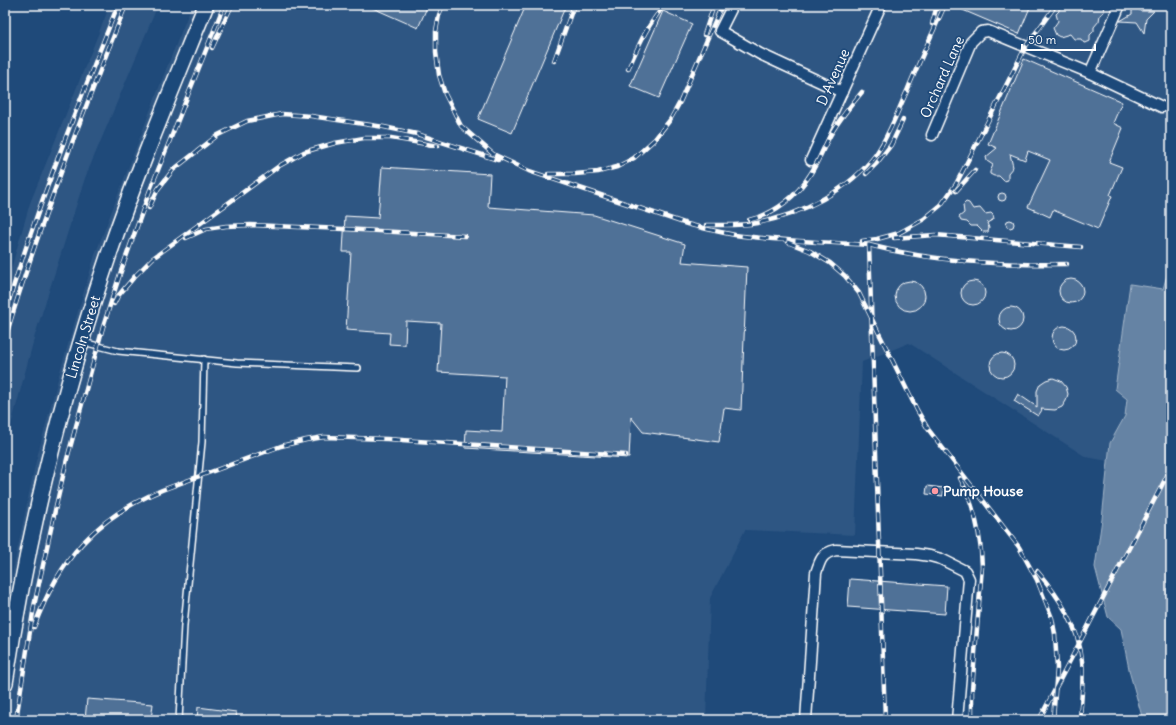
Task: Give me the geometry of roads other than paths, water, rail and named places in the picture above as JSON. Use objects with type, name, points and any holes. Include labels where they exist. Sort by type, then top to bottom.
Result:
[{"type":"main road","name":"Lincoln Street","points":[[5,683],[18,604],[33,529],[50,455],[81,341],[122,217],[145,155],[206,5]]},
{"type":"street","points":[[733,5],[720,31],[760,54],[842,92]]},
{"type":"street","name":"D Avenue","points":[[811,160],[881,5]]},
{"type":"street","points":[[1120,5],[1090,73],[1166,108]]},
{"type":"street","name":"Orchard Lane","points":[[932,135],[971,42],[981,32],[988,31],[1090,73]]},
{"type":"street","points":[[806,720],[816,572],[823,556],[836,550],[916,554],[941,559],[965,571],[969,579],[957,720]]},
{"type":"lane","points":[[81,341],[118,351],[237,363],[358,368]]},
{"type":"lane","points":[[179,720],[184,625],[202,442],[204,359]]},
{"type":"railway","points":[[5,314],[30,236],[72,120],[118,5]]},
{"type":"railway","points":[[5,339],[32,254],[77,129],[126,5]]},
{"type":"railway","points":[[16,720],[34,606],[56,506],[67,459],[103,327],[150,190],[224,5]]},
{"type":"railway","points":[[212,48],[232,5]]},
{"type":"railway","points":[[443,5],[439,15],[436,31],[436,52],[439,75],[445,94],[461,126],[493,154],[529,171],[687,224],[735,235],[752,237],[869,245],[885,720]]},
{"type":"railway","points":[[554,61],[574,5]]},
{"type":"railway","points":[[628,69],[648,27],[665,5]]},
{"type":"railway","points":[[704,35],[714,5]]},
{"type":"railway","points":[[548,174],[598,172],[617,167],[634,158],[655,139],[670,120],[680,102],[722,5]]},
{"type":"railway","points":[[932,24],[937,5]]},
{"type":"railway","points":[[706,225],[745,225],[790,214],[823,199],[852,179],[876,154],[885,139],[945,5]]},
{"type":"railway","points":[[862,241],[877,239],[899,233],[924,219],[941,205],[956,184],[1026,46],[1056,5]]},
{"type":"railway","points":[[749,220],[776,209],[799,189],[814,168],[837,124],[862,92]]},
{"type":"railway","points":[[149,208],[158,189],[173,170],[218,135],[247,121],[282,114],[311,116],[384,127],[417,134],[498,160]]},
{"type":"railway","points":[[866,174],[891,145],[903,120]]},
{"type":"railway","points":[[114,304],[118,296],[153,258],[279,166],[304,152],[335,143],[364,138],[391,138],[438,146]]},
{"type":"railway","points":[[956,191],[975,170]]},
{"type":"railway","points":[[186,238],[206,229],[226,226],[251,225],[465,236]]},
{"type":"railway","points":[[894,238],[935,235],[1081,247]]},
{"type":"railway","points":[[787,242],[810,251],[830,263],[845,276],[859,293],[917,410],[928,429],[1019,547],[1037,580],[1052,618],[1055,634],[1057,668],[1053,720]]},
{"type":"railway","points":[[869,245],[893,251],[943,259],[992,263],[1067,264]]},
{"type":"railway","points":[[34,627],[55,581],[68,562],[82,544],[98,528],[117,514],[138,501],[162,490],[281,446],[324,437],[387,439],[626,455]]},
{"type":"railway","points":[[1039,720],[1171,468]]},
{"type":"railway","points":[[960,478],[970,499],[979,532],[982,567],[972,690],[972,720]]},
{"type":"railway","points":[[1037,571],[1053,591],[1067,613],[1077,636],[1083,668],[1080,720]]},
{"type":"place","name":"Pump House","points":[[935,491]]}]
